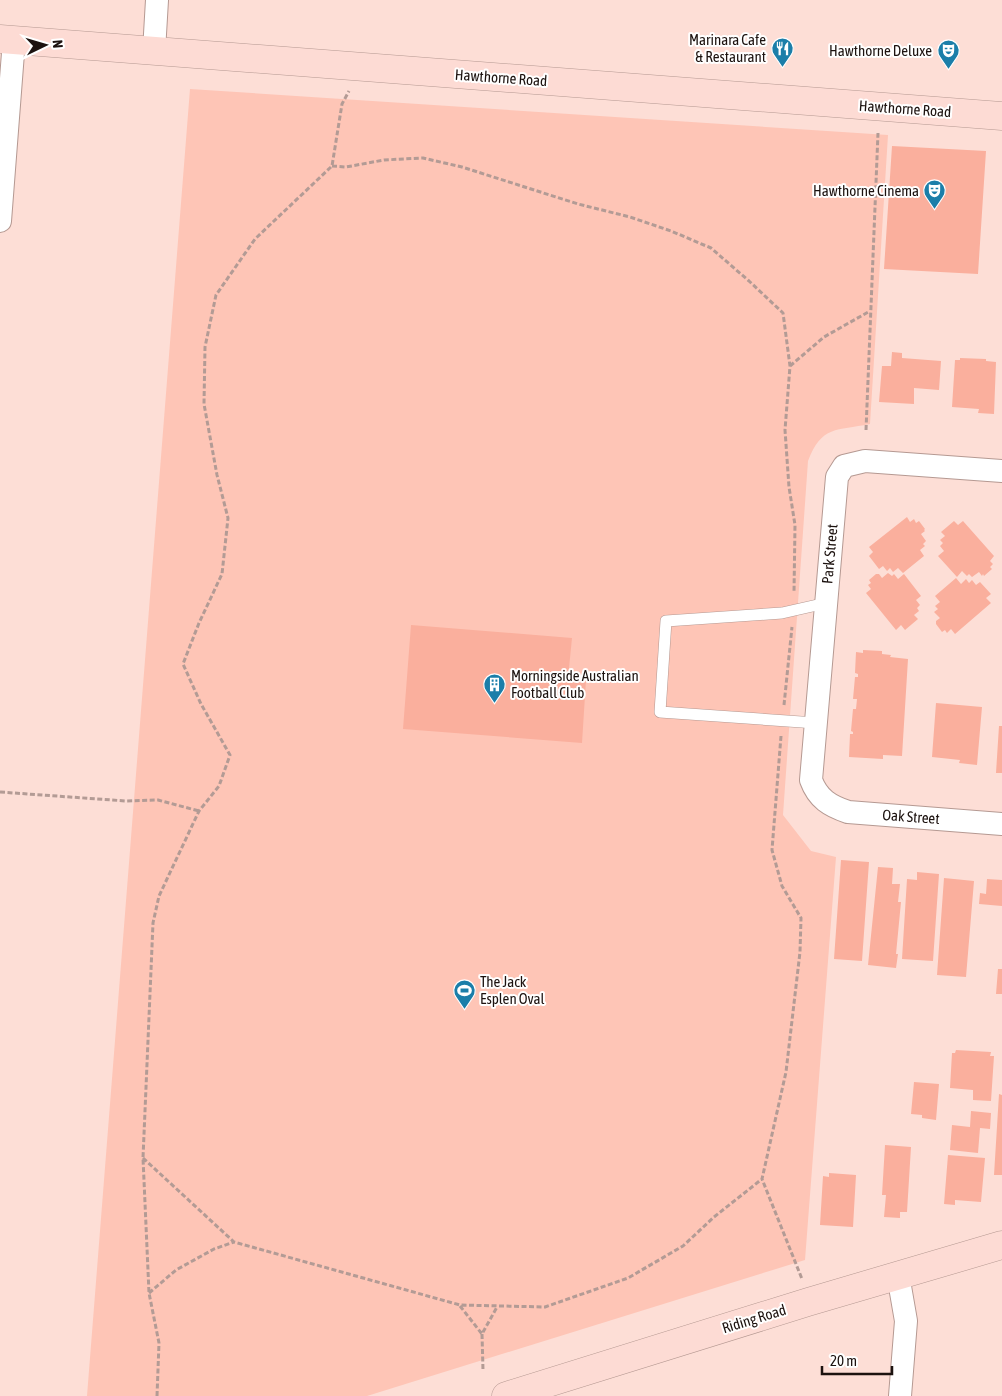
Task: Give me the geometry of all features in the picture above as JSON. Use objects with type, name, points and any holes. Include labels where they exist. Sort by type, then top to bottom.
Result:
[{"type":"street","points":[[154,51],[157,0]]},
{"type":"street","points":[[0,221],[7,40]]},
{"type":"street","name":"Hawthorne Road","points":[[7,40],[1002,116]]},
{"type":"street","name":"Park Street","points":[[822,800],[811,780],[837,477],[844,466],[865,461],[1002,471]]},
{"type":"street","name":"Oak Street","points":[[822,800],[833,807],[848,812],[1002,824]]},
{"type":"street","name":"Riding Road","points":[[524,1393],[898,1275],[1002,1245]]},
{"type":"street","points":[[898,1275],[906,1321],[900,1396]]},
{"type":"lane","points":[[816,723],[660,712],[666,621],[782,612],[826,603]]},
{"type":"path","points":[[157,1396],[159,1343],[149,1292],[143,1158],[153,923],[159,896],[199,812],[219,786],[230,756],[201,704],[183,664],[199,622],[222,574],[228,518],[217,475],[204,404],[205,347],[216,295],[255,239],[332,166],[342,104],[348,94],[350,66]]},
{"type":"path","points":[[866,430],[878,133]]},
{"type":"path","points":[[790,366],[824,337],[870,310]]},
{"type":"path","points":[[0,792],[126,801],[158,800],[199,812]]},
{"type":"path","points":[[143,1158],[234,1242],[460,1305],[498,1307],[545,1307],[628,1278],[683,1246],[714,1217],[762,1179]]},
{"type":"path","points":[[149,1292],[176,1270],[214,1249],[234,1242]]},
{"type":"path","points":[[460,1305],[482,1334]]},
{"type":"path","points":[[483,1370],[482,1334],[498,1307]]},
{"type":"shaded area","points":[[190,89],[888,135],[870,424],[839,429],[825,435],[813,449],[808,461],[783,815],[811,851],[836,857],[805,1260],[367,1396],[87,1396]]},
{"type":"building","name":"Hawthorne Cinema","points":[[892,146],[986,151],[978,274],[884,269]]},
{"type":"building","points":[[892,352],[902,353],[902,358],[941,361],[939,390],[914,388],[914,404],[879,402],[882,366],[891,366]]},
{"type":"building","points":[[960,358],[986,359],[986,361],[996,362],[994,414],[978,413],[979,409],[952,407],[955,360],[960,360]]},
{"type":"building","points":[[907,517],[910,522],[914,519],[916,523],[919,521],[925,529],[921,534],[926,541],[923,544],[925,546],[920,550],[924,556],[903,573],[898,568],[893,572],[890,568],[887,571],[883,566],[879,569],[869,556],[873,552],[869,547]]},
{"type":"building","points":[[954,521],[958,525],[963,521],[994,556],[990,561],[993,564],[990,567],[992,569],[984,576],[979,572],[972,577],[969,574],[967,576],[962,571],[957,577],[938,556],[944,551],[940,546],[943,543],[940,540],[945,536],[941,532]]},
{"type":"building","points":[[888,573],[892,576],[894,574],[898,579],[904,574],[921,596],[916,600],[920,605],[917,608],[919,611],[914,615],[918,619],[905,630],[901,625],[896,630],[866,593],[871,589],[868,585],[871,583],[869,580],[876,574],[879,574],[882,578]]},
{"type":"building","points":[[956,578],[961,584],[966,579],[969,583],[972,580],[976,585],[980,582],[991,594],[986,598],[991,603],[955,634],[951,629],[947,633],[945,630],[942,632],[936,624],[936,621],[940,618],[934,612],[938,609],[935,606],[940,602],[935,596]]},
{"type":"building","name":"Morningside Australian Football Club","points":[[411,625],[572,638],[568,678],[586,680],[582,743],[403,729]]},
{"type":"building","points":[[863,650],[882,651],[882,654],[891,655],[890,657],[908,659],[902,756],[883,755],[883,759],[849,757],[850,734],[853,734],[851,731],[853,709],[856,709],[857,699],[853,699],[855,677],[858,677],[858,674],[855,673],[856,652],[863,653]]},
{"type":"building","points":[[936,703],[982,707],[977,765],[959,763],[960,760],[932,757]]},
{"type":"building","points":[[999,726],[1002,726],[1002,773],[996,773]]},
{"type":"building","points":[[841,860],[869,862],[862,961],[834,959]]},
{"type":"building","points":[[878,867],[893,868],[892,884],[900,884],[898,902],[901,902],[896,968],[868,965]]},
{"type":"building","points":[[917,872],[939,874],[933,961],[902,959],[907,879],[917,880]]},
{"type":"building","points":[[944,878],[974,881],[966,977],[937,975]]},
{"type":"building","points":[[987,879],[1002,880],[1002,906],[979,904],[980,893],[986,894]]},
{"type":"building","points":[[998,969],[1002,969],[1002,994],[996,994]]},
{"type":"building","points":[[956,1050],[991,1052],[990,1056],[994,1056],[991,1101],[973,1100],[973,1090],[950,1088],[952,1053],[955,1053]]},
{"type":"building","points":[[914,1082],[939,1084],[936,1120],[922,1118],[922,1115],[911,1114]]},
{"type":"building","points":[[999,1094],[1002,1095],[1002,1175],[994,1175]]},
{"type":"building","points":[[971,1111],[991,1113],[990,1129],[980,1128],[978,1153],[950,1150],[952,1125],[970,1127]]},
{"type":"building","points":[[885,1145],[911,1147],[907,1212],[900,1212],[900,1218],[884,1217],[886,1195],[882,1195]]},
{"type":"building","points":[[948,1155],[985,1158],[981,1202],[955,1200],[955,1205],[944,1204]]},
{"type":"building","points":[[829,1173],[856,1175],[853,1227],[820,1225],[823,1176],[829,1177]]},
{"type":"place","name":"Marinara Cafe & Restaurant","points":[[782,68]]},
{"type":"place","name":"Hawthorne Deluxe","points":[[948,70]]},
{"type":"place","name":"Hawthorne Cinema","points":[[935,210]]},
{"type":"place","name":"Morningside Australian Football Club","points":[[495,704]]},
{"type":"place","name":"The Jack Esplen Oval","points":[[464,1010]]}]
